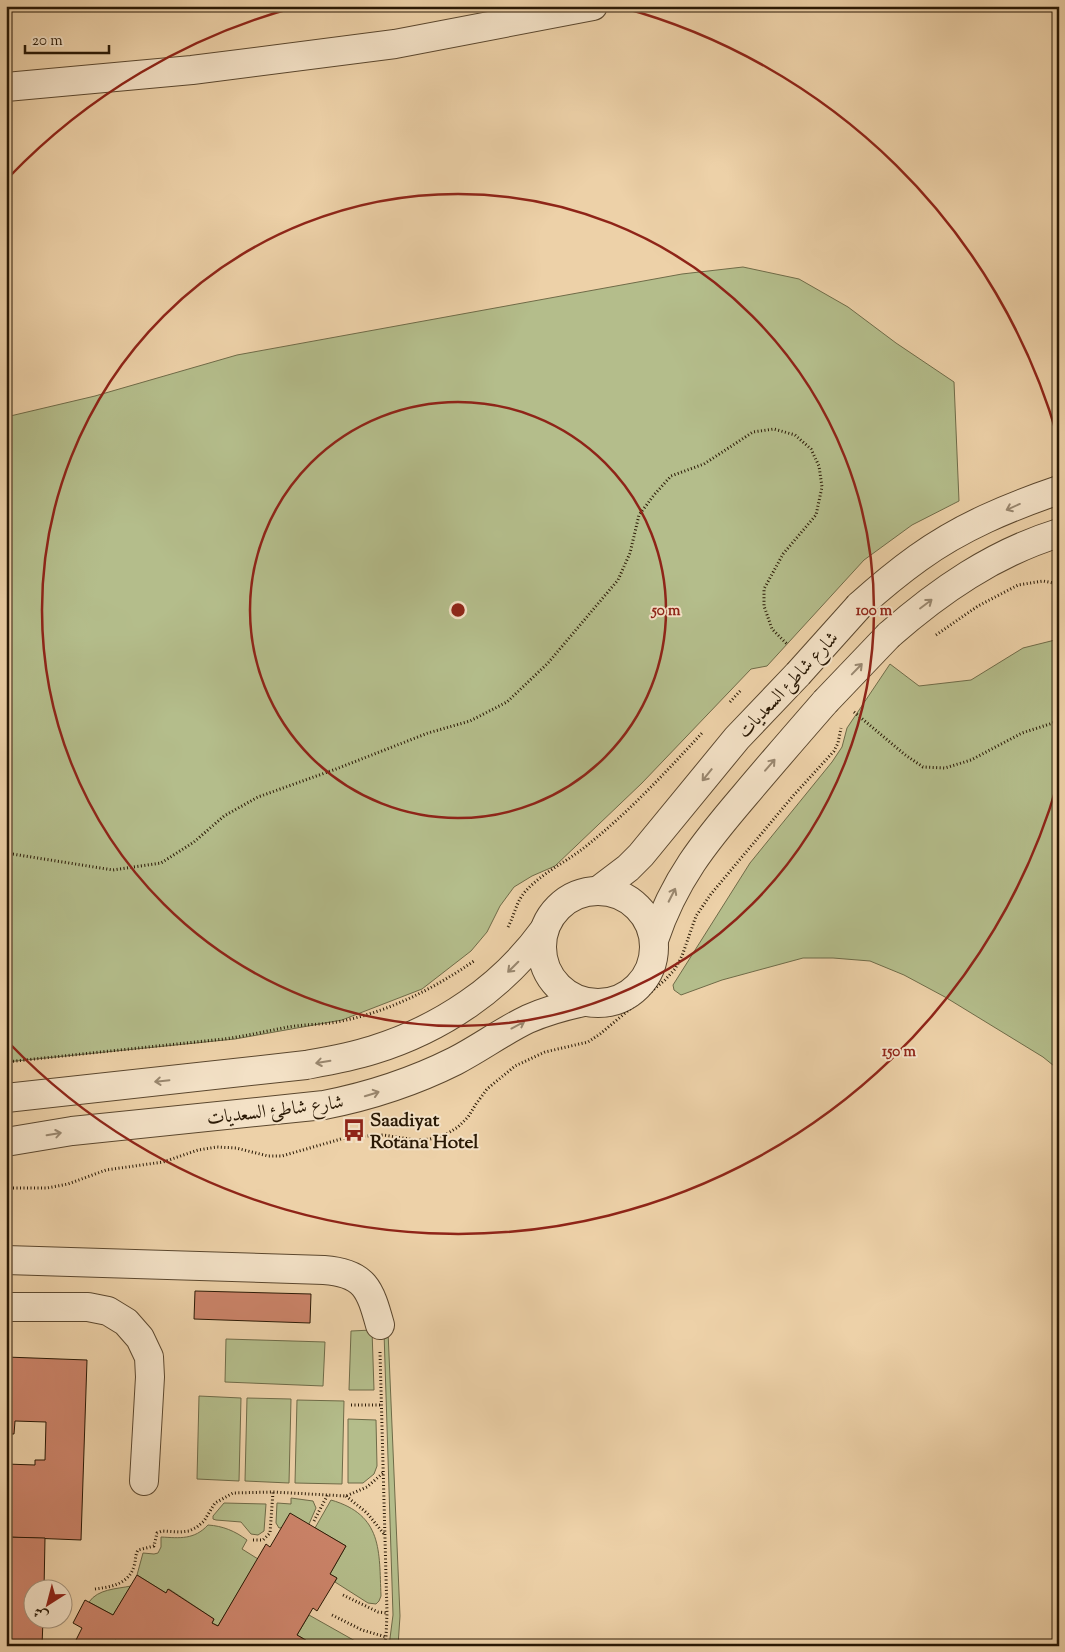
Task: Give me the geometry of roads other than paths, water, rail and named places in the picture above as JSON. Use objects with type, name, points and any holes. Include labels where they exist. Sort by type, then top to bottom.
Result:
[{"type":"street","points":[[6,87],[192,70],[395,44],[593,6]]},
{"type":"street","name":"شارع شاطئ السعديات","points":[[599,890],[628,868],[641,854],[737,738],[796,662],[859,606],[904,569],[952,536],[1022,502],[1059,490]]},
{"type":"street","points":[[654,940],[671,896],[695,856],[766,770],[837,704],[889,636],[926,604],[981,567],[1016,550],[1059,533]]},
{"type":"street","points":[[6,1098],[306,1065],[372,1051],[403,1040],[434,1025],[462,1008],[510,971],[528,952],[544,930],[552,913],[565,901],[581,892],[599,890],[615,893],[630,900],[642,911],[650,924],[654,940],[654,958],[647,976],[636,990],[620,999],[602,1004],[583,1002],[566,994],[553,982],[544,966],[541,948],[544,930]]},
{"type":"street","name":"شارع شاطئ السعديات","points":[[6,1142],[72,1131],[324,1105],[359,1098],[393,1088],[425,1075],[457,1060],[530,1018],[583,1002]]},
{"type":"street","points":[[6,1260],[314,1270],[344,1273],[362,1283],[369,1292],[380,1325]]},
{"type":"street","points":[[6,1307],[88,1307],[108,1311],[126,1322],[140,1338],[149,1357],[150,1377],[144,1481]]},
{"type":"place","name":"Saadiyat Rotana Hotel","points":[[354,1130]]}]
